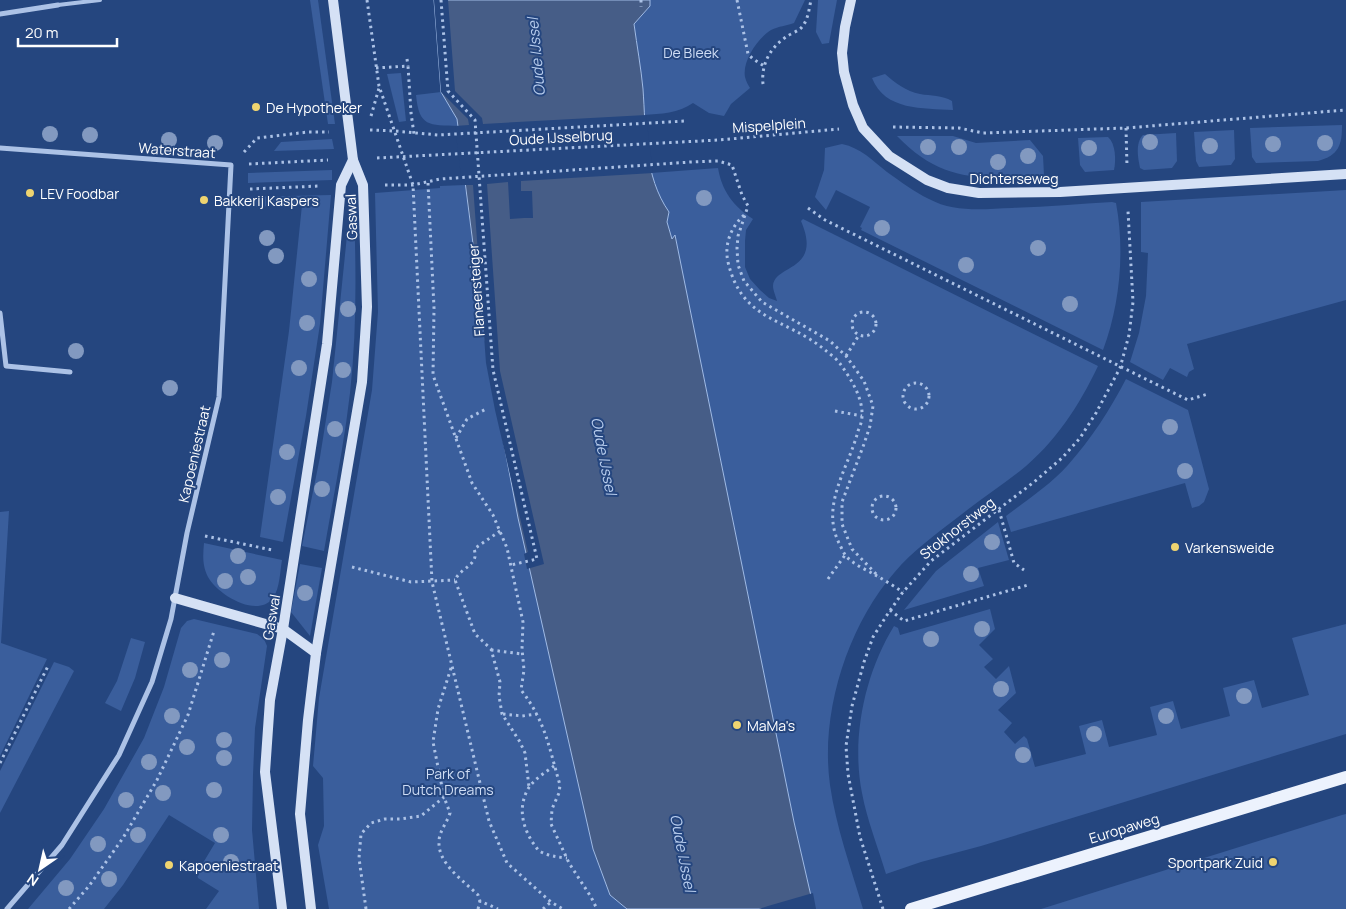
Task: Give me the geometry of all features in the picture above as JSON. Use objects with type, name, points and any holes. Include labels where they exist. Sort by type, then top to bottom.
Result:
[{"type":"main road","name":"Europaweg","points":[[910,909],[1346,777]]},
{"type":"street","points":[[333,0],[353,160]]},
{"type":"street","name":"Dichterseweg","points":[[851,0],[842,53],[850,97],[863,128],[889,156],[927,180],[948,188],[963,192],[979,193],[1060,192],[1128,186],[1346,174]]},
{"type":"street","points":[[0,14],[58,5]]},
{"type":"street","name":"Waterstraat","points":[[0,148],[231,165]]},
{"type":"street","name":"Gaswal","points":[[282,909],[265,772],[270,700],[284,629],[328,344],[341,185],[353,160]]},
{"type":"street","name":"Gaswal","points":[[310,909],[300,814],[308,720],[316,652],[362,382],[367,307],[363,186],[353,160]]},
{"type":"street","name":"Kapoeniestraat","points":[[7,909],[62,845],[119,755],[152,682],[171,619],[187,533],[219,397],[231,165]]},
{"type":"street","points":[[0,313],[6,366],[70,372]]},
{"type":"street","points":[[174,598],[284,629],[316,652]]},
{"type":"lane","points":[[58,5],[100,0]]},
{"type":"path","points":[[367,0],[379,86],[414,185],[432,582],[488,822],[507,863],[551,902],[563,909]]},
{"type":"path","name":"Flaneersteiger","points":[[441,0],[448,91],[475,120],[493,370],[537,559],[511,565]]},
{"type":"path","points":[[641,0],[641,7]]},
{"type":"path","points":[[737,0],[748,54],[752,59],[764,66]]},
{"type":"path","points":[[763,84],[762,73],[770,51],[780,41],[800,29],[806,19],[811,0]]},
{"type":"path","points":[[408,59],[414,134]]},
{"type":"path","points":[[376,68],[408,66]]},
{"type":"path","name":"Oude IJsselbrug","points":[[379,86],[367,130],[438,135],[686,121]]},
{"type":"path","points":[[889,127],[958,128],[983,133],[1126,128],[1346,110]]},
{"type":"path","points":[[1126,128],[1128,186]]},
{"type":"path","points":[[231,165],[258,138],[308,132],[349,132]]},
{"type":"path","name":"Mispelplein","points":[[718,140],[822,132]]},
{"type":"path","name":"Oude IJsselbrug","points":[[406,158],[718,140]]},
{"type":"path","name":"Waterstraat","points":[[231,165],[353,160]]},
{"type":"path","points":[[414,185],[440,179],[691,162],[718,161],[732,165],[742,195],[748,206],[738,236],[737,248],[738,265],[744,281],[762,302],[830,341],[846,356],[864,381],[873,406],[870,426],[842,502],[842,524],[852,549],[870,565],[879,577]]},
{"type":"path","points":[[428,183],[434,308],[433,375],[472,483],[493,515],[507,548],[523,622],[522,654],[524,670],[521,690],[534,706],[546,732],[560,785],[560,793],[552,809],[551,824],[567,858],[597,909]]},
{"type":"path","name":"Stokhorstweg","points":[[883,909],[860,837],[848,774],[846,746],[852,706],[864,662],[873,637],[890,610],[903,592],[931,561],[1062,458],[1080,438],[1096,413],[1120,368],[1129,335],[1133,302],[1128,186]]},
{"type":"path","points":[[808,208],[825,220],[1120,368],[1188,400],[1208,394]]},
{"type":"path","points":[[745,214],[735,223],[729,234],[727,258],[731,276],[740,295],[764,315],[819,345],[840,362],[858,394],[862,416],[855,444],[833,501],[831,516],[835,536],[845,555],[861,568],[903,592]]},
{"type":"path","points":[[865,312],[876,319],[876,328],[872,334],[867,336],[859,335],[852,327],[853,319],[858,314],[865,312]]},
{"type":"path","points":[[846,356],[859,335]]},
{"type":"path","points":[[914,384],[922,385],[928,391],[929,399],[920,408],[912,409],[903,399],[904,390],[914,384]]},
{"type":"path","points":[[456,439],[468,419],[486,409]]},
{"type":"path","points":[[835,412],[862,416]]},
{"type":"path","points":[[879,497],[890,497],[896,503],[896,511],[888,520],[879,520],[872,510],[874,502],[879,497]]},
{"type":"path","points":[[999,509],[1014,563],[1024,570]]},
{"type":"path","points":[[500,531],[474,549],[477,555],[476,560],[458,575],[456,580],[475,634],[490,649],[500,682],[499,696],[502,714],[525,753],[529,787]]},
{"type":"path","points":[[828,580],[845,555]]},
{"type":"path","points":[[432,582],[456,580]]},
{"type":"path","points":[[890,610],[904,621],[1028,585]]},
{"type":"path","points":[[69,909],[123,838],[157,780],[188,715],[213,633]]},
{"type":"path","points":[[490,649],[522,654]]},
{"type":"path","points":[[0,763],[50,664]]},
{"type":"path","points":[[451,666],[438,709],[433,742],[444,797],[450,812],[442,829],[439,842],[442,857],[478,896],[480,901],[478,909]]},
{"type":"path","points":[[502,714],[522,716],[537,714]]},
{"type":"path","points":[[554,766],[537,778],[529,787],[523,800],[523,821],[538,850],[551,856],[567,858]]},
{"type":"path","points":[[366,909],[359,858],[361,834],[371,823],[385,819],[421,816],[444,797]]},
{"type":"path","points":[[480,901],[498,909]]},
{"type":"path","points":[[543,909],[551,902]]},
{"type":"green space","points":[[310,0],[318,0],[335,124],[328,124]]},
{"type":"green space","name":"De Bleek","points":[[650,0],[805,0],[794,23],[771,30],[756,44],[748,57],[745,71],[745,78],[750,88],[731,104],[724,116],[709,113],[693,103],[676,111],[644,115],[643,88],[634,24],[650,6]]},
{"type":"green space","points":[[818,0],[837,0],[829,43],[822,44],[816,32]]},
{"type":"green space","points":[[401,73],[406,121],[399,122],[387,74]]},
{"type":"green space","points":[[885,74],[910,91],[952,101],[953,110],[918,108],[895,102],[878,89],[872,78]]},
{"type":"green space","points":[[441,92],[457,119],[458,126],[427,122],[420,113],[416,95]]},
{"type":"green space","points":[[1342,125],[1338,148],[1331,156],[1325,159],[1318,161],[1256,163],[1252,157],[1250,128]]},
{"type":"green space","points":[[1234,130],[1235,159],[1231,165],[1199,167],[1196,161],[1194,132]]},
{"type":"green space","points":[[1176,133],[1177,161],[1172,168],[1144,170],[1140,168],[1138,146],[1143,135]]},
{"type":"green space","points":[[897,136],[953,136],[976,143],[1030,140],[1043,156],[1044,175],[983,177],[965,175],[931,163],[914,152]]},
{"type":"green space","points":[[1108,137],[1114,148],[1114,170],[1085,172],[1080,165],[1078,138]]},
{"type":"green space","points":[[332,139],[334,149],[274,151],[281,142]]},
{"type":"green space","points":[[842,144],[861,151],[918,193],[949,206],[980,209],[1116,203],[1120,240],[1119,278],[1109,333],[1103,350],[861,230],[862,228],[860,227],[870,207],[836,190],[826,210],[815,197],[824,170],[825,148]]},
{"type":"green space","points":[[718,168],[722,184],[734,203],[753,219],[746,230],[745,267],[750,279],[769,298],[777,301],[773,286],[775,279],[796,264],[806,250],[806,238],[801,221],[803,219],[1098,366],[1083,395],[1065,423],[1033,460],[935,535],[901,565],[877,595],[850,645],[833,701],[828,758],[830,785],[836,816],[863,909],[814,909],[794,822],[675,236],[672,240],[667,222],[669,212],[662,203],[651,173]]},
{"type":"green space","points":[[332,170],[332,180],[248,183],[248,173]]},
{"type":"green space","name":"Park of Dutch Dreams","points":[[465,185],[488,361],[531,573],[593,849],[610,895],[627,909],[329,909],[318,845],[324,826],[323,778],[313,766],[319,698],[372,390],[378,312],[375,193]]},
{"type":"green space","points":[[1346,190],[1346,300],[1187,344],[1194,369],[1189,372],[1187,377],[1170,368],[1163,380],[1130,362],[1139,333],[1146,296],[1148,253],[1141,252],[1141,202]]},
{"type":"green space","points":[[331,195],[320,324],[306,416],[283,542],[260,537],[289,331],[302,205],[243,207],[243,197]]},
{"type":"green space","points":[[350,206],[354,206],[355,253],[355,323],[352,370],[345,433],[324,551],[302,546],[320,457],[332,382]]},
{"type":"green space","points":[[1126,379],[1188,410],[1209,489],[1204,502],[1192,508],[1185,483],[1011,532],[1006,516],[1046,486],[1068,465],[1100,424]]},
{"type":"green space","points":[[9,511],[1,643],[47,659],[0,756],[0,512]]},
{"type":"green space","points":[[998,522],[1009,560],[978,568],[984,586],[904,610],[936,571]]},
{"type":"green space","points":[[204,543],[282,560],[278,584],[273,598],[266,604],[257,606],[238,602],[228,597],[213,584],[206,573],[203,560]]},
{"type":"green space","points":[[300,564],[322,568],[310,636],[291,612]]},
{"type":"green space","points":[[990,609],[995,629],[979,645],[993,659],[984,667],[996,679],[1009,666],[1016,693],[998,710],[1012,723],[1004,732],[1015,744],[1024,736],[1027,739],[1035,767],[1086,754],[1079,726],[1102,720],[1109,747],[1157,735],[1150,707],[1173,701],[1181,729],[1230,716],[1223,688],[1254,680],[1262,708],[1309,695],[1292,638],[1346,624],[1346,734],[886,874],[867,813],[859,772],[858,750],[863,706],[875,664],[894,626],[898,628],[900,635]]},
{"type":"green space","points":[[194,619],[257,634],[264,639],[267,646],[255,728],[253,775],[252,830],[259,909],[206,909],[219,891],[198,878],[197,873],[215,843],[169,815],[123,885],[104,909],[28,909],[70,859],[104,809],[144,738],[164,687],[181,628],[187,621]]},
{"type":"green space","points":[[131,638],[145,642],[135,678],[121,711],[105,703],[117,681]]},
{"type":"green space","points":[[54,662],[69,667],[74,671],[0,813],[0,771]]},
{"type":"green space","name":"Sportpark Zuid","points":[[1346,814],[1346,909],[1041,909],[1342,815]]},
{"type":"water","name":"Oude IJssel","points":[[434,0],[650,0],[650,6],[634,24],[642,81],[648,153],[655,184],[669,212],[667,222],[672,239],[675,235],[794,822],[814,909],[627,909],[610,895],[593,849],[518,518],[488,361],[457,119],[441,92]]},
{"type":"pier","points":[[434,0],[448,0],[455,91],[482,118],[483,124],[646,115],[653,173],[521,181],[521,191],[532,191],[533,218],[510,219],[508,182],[487,184],[500,371],[544,564],[527,569],[524,554],[528,552],[486,363],[473,185],[462,185],[455,126],[469,125],[468,119],[441,92]]},
{"type":"pier","points":[[813,893],[816,909],[759,909],[768,906]]},
{"type":"place","name":"De Hypotheker","points":[[256,107]]},
{"type":"place","name":"LEV Foodbar","points":[[30,193]]},
{"type":"place","name":"Bakkerij Kaspers","points":[[204,200]]},
{"type":"place","name":"Varkensweide","points":[[1175,547]]},
{"type":"place","name":"MaMa's","points":[[737,725]]},
{"type":"place","name":"Sportpark Zuid","points":[[1273,862]]},
{"type":"place","name":"Kapoeniestraat","points":[[169,865]]}]
